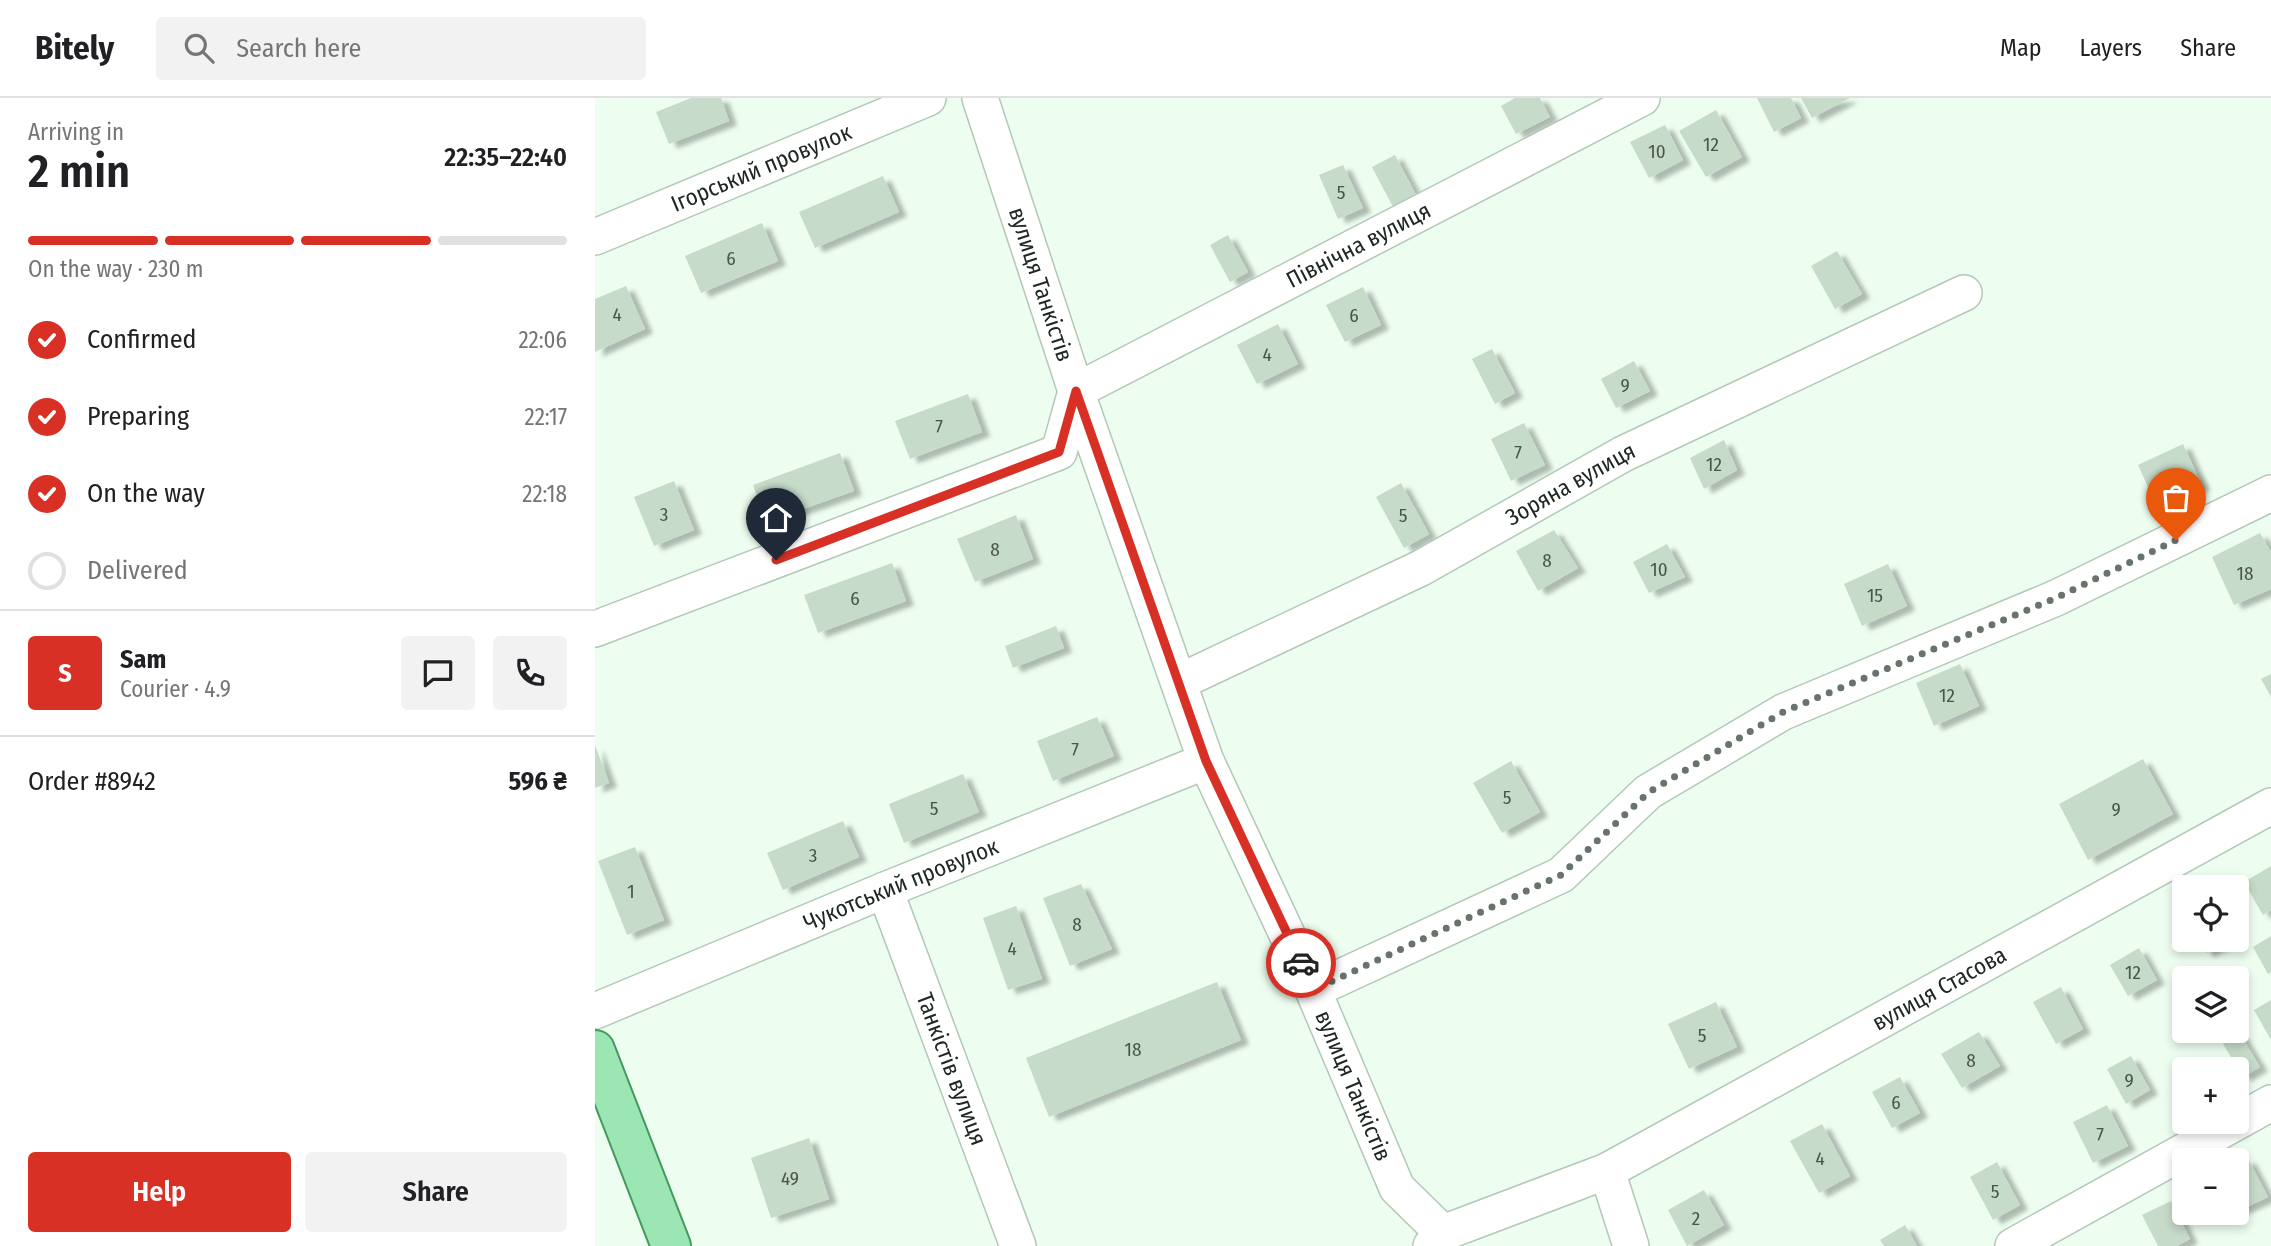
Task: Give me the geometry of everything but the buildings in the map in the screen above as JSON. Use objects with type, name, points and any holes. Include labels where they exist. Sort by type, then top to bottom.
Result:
[{"type":"main road","points":[[595,1050],[671,1246]]},
{"type":"street","name":"Ігорський провулок","points":[[595,237],[928,98]]},
{"type":"street","name":"вулиця Танкістів","points":[[980,98],[1076,391],[1206,761],[1313,990],[1397,1188],[1437,1240]]},
{"type":"street","name":"Північна вулиця","points":[[1076,391],[1642,98]]},
{"type":"street","name":"Зоряна вулиця","points":[[1179,682],[1421,568],[1623,454],[1964,293]]},
{"type":"street","points":[[595,629],[1059,452],[1076,391]]},
{"type":"street","points":[[1313,990],[1561,875],[1649,792],[1783,712],[2056,598],[2271,493]]},
{"type":"street","name":"Чукотський провулок","points":[[595,1011],[885,890],[1206,761]]},
{"type":"street","name":"вулиця Стасова","points":[[1437,1240],[1607,1171],[2271,806]]},
{"type":"street","name":"Танкістів вулиця","points":[[885,890],[1018,1246]]},
{"type":"street","points":[[2013,1246],[2271,1103]]},
{"type":"street","points":[[1607,1171],[1631,1246]]},
{"type":"way so far","points":[[1301,963],[1313,990],[1561,875],[1649,792],[1783,712],[2056,598],[2176,540]]},
{"type":"route","points":[[776,560],[1059,452],[1076,391],[1206,761],[1301,963]]}]
